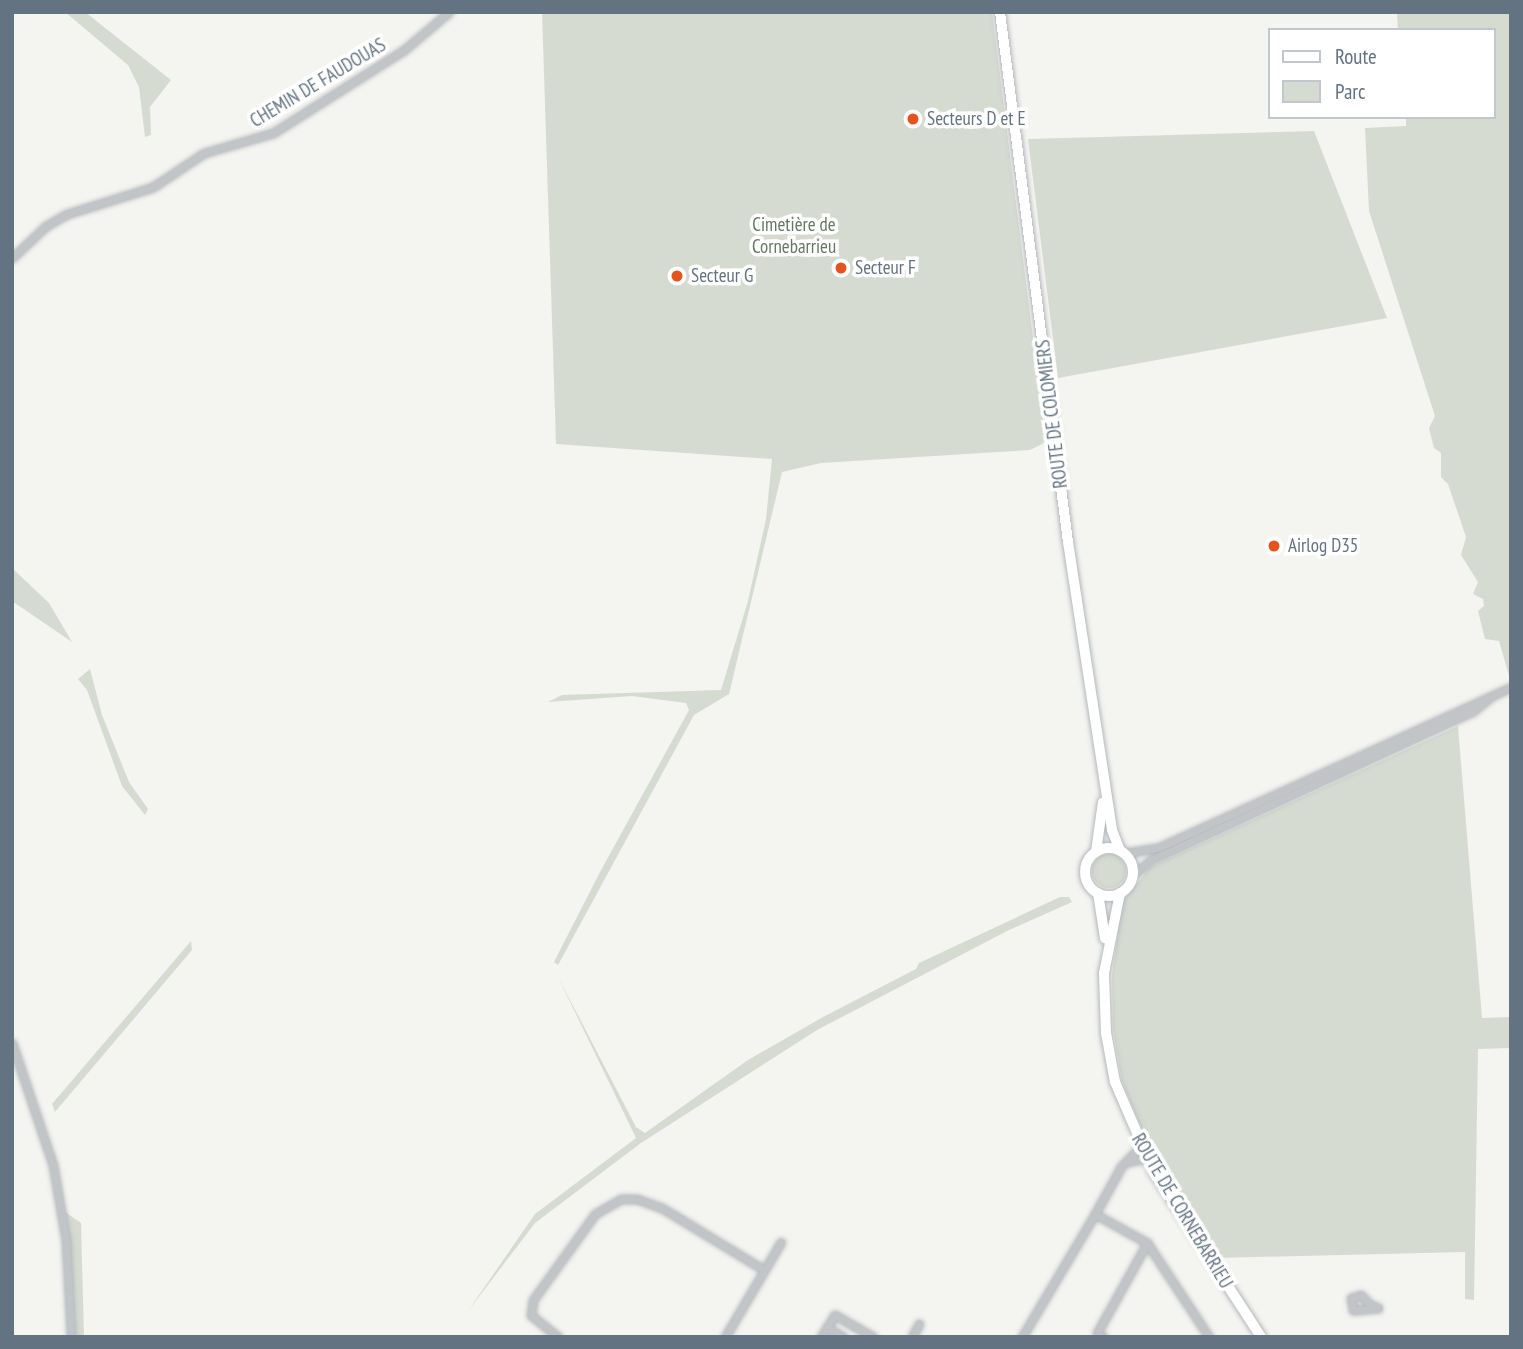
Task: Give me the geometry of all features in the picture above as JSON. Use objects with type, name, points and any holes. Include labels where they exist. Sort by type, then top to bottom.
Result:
[{"type":"main road","name":"ROUTE DE COLOMIERS","points":[[1000,12],[1009,60],[1068,542],[1112,830],[1123,852]]},
{"type":"main road","name":"ROUTE DE COLOMIERS","points":[[1007,12],[1009,60]]},
{"type":"main road","name":"ROUTE DE COLOMIERS","points":[[1096,852],[1102,830],[1104,768]]},
{"type":"main road","points":[[1096,852],[1123,852],[1133,876],[1120,893],[1098,893],[1085,873],[1096,852]]},
{"type":"main road","name":"ROUTE DE CORNEBARRIEU","points":[[1098,893],[1106,956],[1108,1053],[1118,1092],[1147,1158],[1261,1337]]},
{"type":"main road","name":"ROUTE DE CORNEBARRIEU","points":[[1106,956],[1120,893]]},
{"type":"street","name":"CHEMIN DE FAUDOUAS","points":[[12,258],[38,232],[67,214],[153,187],[204,153],[273,133],[404,50],[449,12]]},
{"type":"street","points":[[1123,852],[1158,848],[1511,687]]},
{"type":"street","points":[[1133,876],[1151,860],[1472,712],[1492,696]]},
{"type":"street","points":[[12,1043],[53,1164],[66,1240],[71,1337]]},
{"type":"street","points":[[1024,1336],[1126,1162],[1141,1146]]},
{"type":"street","points":[[1126,1162],[1147,1158]]},
{"type":"street","points":[[558,1337],[531,1315],[533,1300],[595,1214],[621,1199],[637,1199],[662,1208],[764,1270]]},
{"type":"street","points":[[1095,1214],[1147,1244],[1209,1337]]},
{"type":"street","points":[[725,1337],[781,1241]]},
{"type":"street","points":[[1104,1337],[1097,1333],[1147,1244]]},
{"type":"street","points":[[821,1337],[835,1314],[873,1337]]},
{"type":"street","points":[[912,1337],[919,1324]]},
{"type":"street","points":[[827,1327],[843,1337]]},
{"type":"green space","points":[[65,12],[85,12],[171,80],[150,107],[151,135],[145,137],[139,87],[128,65]]},
{"type":"green space","name":"Cimetière de Cornebarrieu","points":[[542,12],[992,12],[1046,442],[1030,450],[821,463],[782,472],[729,694],[694,715],[558,965],[554,962],[599,874],[689,710],[686,703],[632,696],[548,702],[562,695],[721,690],[748,601],[766,519],[772,459],[556,444]]},
{"type":"green space","points":[[1397,12],[1511,12],[1510,679],[1499,641],[1485,639],[1478,611],[1484,606],[1483,599],[1473,594],[1478,582],[1461,555],[1466,537],[1448,484],[1441,477],[1441,453],[1434,448],[1429,428],[1435,416],[1369,211],[1365,128],[1406,126],[1406,119],[1495,119],[1495,28],[1398,28]]},
{"type":"green space","points":[[1314,131],[1387,318],[1058,378],[1028,139]]},
{"type":"green space","points":[[12,568],[49,603],[72,642],[12,601]]},
{"type":"green space","points":[[90,669],[102,715],[129,782],[148,809],[145,815],[122,786],[87,690],[78,679]]},
{"type":"green space","points":[[1458,726],[1482,1018],[1511,1017],[1511,1048],[1478,1049],[1474,1300],[1465,1299],[1465,1252],[1214,1258],[1155,1160],[1122,1081],[1113,1029],[1112,975],[1122,903],[1150,867]]},
{"type":"green space","points":[[1109,854],[1121,859],[1126,871],[1121,883],[1109,888],[1097,883],[1092,871],[1097,859]]},
{"type":"green space","points":[[1060,897],[1069,897],[1072,902],[1009,930],[817,1030],[641,1143],[535,1223],[468,1311],[535,1214],[636,1138],[558,977],[636,1127],[645,1133],[748,1060],[823,1017],[916,969],[919,963]]},
{"type":"green space","points":[[191,941],[192,950],[55,1112],[52,1104]]},
{"type":"green space","points":[[65,1212],[81,1223],[84,1337],[74,1337]]},
{"type":"place","name":"Secteurs D et E","points":[[913,119]]},
{"type":"place","name":"Secteur F","points":[[841,268]]},
{"type":"place","name":"Secteur G","points":[[677,276]]},
{"type":"place","name":"Airlog D35","points":[[1274,546]]}]
